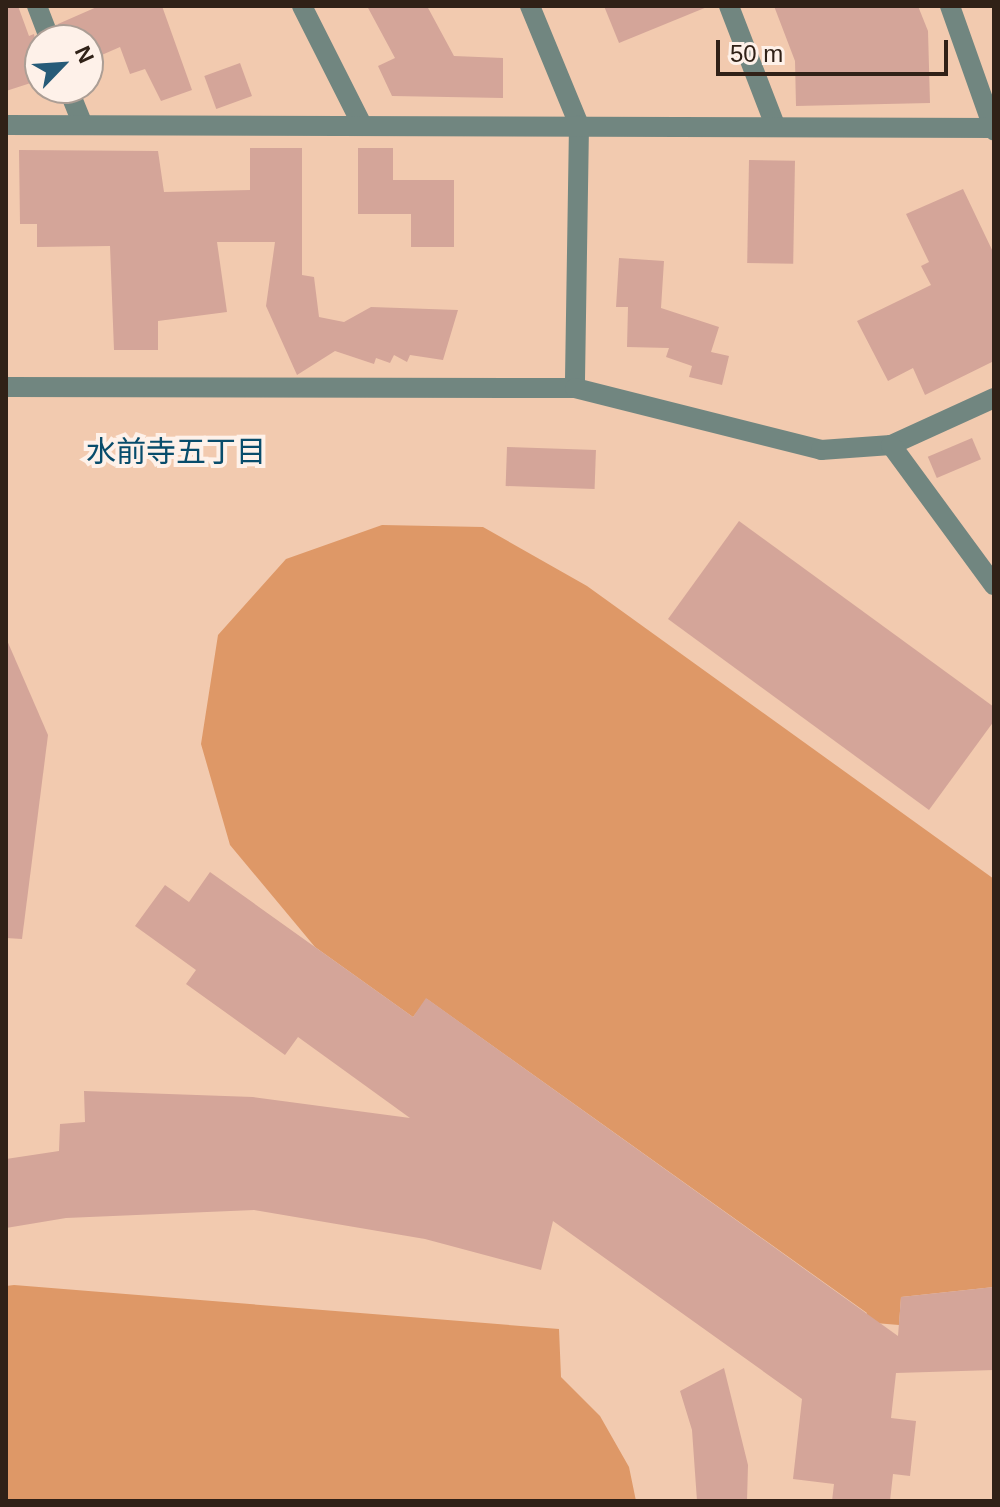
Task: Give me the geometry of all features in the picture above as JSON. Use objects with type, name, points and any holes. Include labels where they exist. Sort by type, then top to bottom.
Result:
[{"type":"street","points":[[302,6],[361,123]]},
{"type":"street","points":[[530,6],[579,125],[575,388]]},
{"type":"street","points":[[729,6],[775,125]]},
{"type":"street","points":[[6,125],[361,123],[994,128],[950,6]]},
{"type":"street","points":[[74,104],[82,123]]},
{"type":"street","points":[[6,387],[575,388],[821,450],[891,445],[994,398]]},
{"type":"street","points":[[891,445],[994,585]]},
{"type":"shaded area","points":[[382,525],[483,527],[587,586],[994,879],[994,1287],[901,1297],[899,1325],[863,1322],[867,1313],[427,999],[413,1017],[315,947],[230,845],[201,744],[218,635],[286,559]]},
{"type":"shaded area","points":[[6,1286],[559,1329],[561,1377],[600,1416],[629,1467],[636,1501],[6,1501]]},
{"type":"building","points":[[6,6],[18,6],[25,24],[24,85],[6,91]]},
{"type":"building","points":[[99,6],[162,6],[192,90],[161,101],[145,69],[130,74],[120,47],[104,54],[104,24],[58,24]]},
{"type":"building","points":[[367,6],[427,6],[454,56],[503,58],[503,98],[392,96],[378,66],[395,58]]},
{"type":"building","points":[[604,6],[707,6],[707,7],[619,43]]},
{"type":"building","points":[[774,6],[918,6],[928,31],[930,103],[796,106],[795,61]]},
{"type":"building","points":[[240,63],[252,96],[216,109],[204,76]]},
{"type":"building","points":[[250,148],[302,148],[302,275],[314,277],[319,317],[344,322],[371,307],[458,310],[443,360],[410,355],[407,362],[394,355],[390,363],[376,358],[374,364],[335,351],[297,375],[266,306],[275,242],[217,242],[227,312],[158,321],[158,350],[114,350],[110,246],[37,247],[37,224],[20,224],[19,150],[158,151],[164,192],[250,190]]},
{"type":"building","points":[[358,148],[393,148],[393,180],[454,180],[454,247],[411,247],[411,214],[358,214]]},
{"type":"building","points":[[749,160],[795,161],[793,264],[747,263]]},
{"type":"building","points":[[963,189],[994,254],[994,361],[925,395],[913,368],[888,381],[857,321],[931,285],[921,266],[929,262],[906,214]]},
{"type":"building","points":[[619,258],[664,261],[661,308],[719,327],[711,352],[729,356],[722,385],[689,377],[692,366],[666,357],[669,348],[627,347],[628,307],[616,307]]},
{"type":"building","points":[[972,438],[981,459],[937,478],[928,457]]},
{"type":"building","points":[[507,447],[596,450],[595,489],[506,486]]},
{"type":"building","points":[[739,521],[994,707],[994,721],[929,810],[668,619]]},
{"type":"building","points":[[6,638],[48,735],[22,939],[6,938]]},
{"type":"building","points":[[210,872],[413,1017],[426,998],[898,1336],[901,1297],[994,1287],[994,1370],[896,1373],[891,1418],[916,1421],[910,1476],[893,1474],[890,1501],[832,1501],[834,1484],[793,1479],[802,1399],[553,1221],[541,1270],[425,1239],[254,1210],[66,1218],[6,1228],[6,1159],[59,1151],[60,1124],[85,1122],[84,1091],[253,1097],[410,1118],[298,1037],[285,1055],[186,984],[196,970],[135,926],[165,885],[189,902]]},
{"type":"building","points":[[724,1368],[748,1465],[747,1501],[697,1501],[692,1430],[680,1391]]},
{"type":"district","name":"水前寺五丁目","points":[[176,452]]}]
